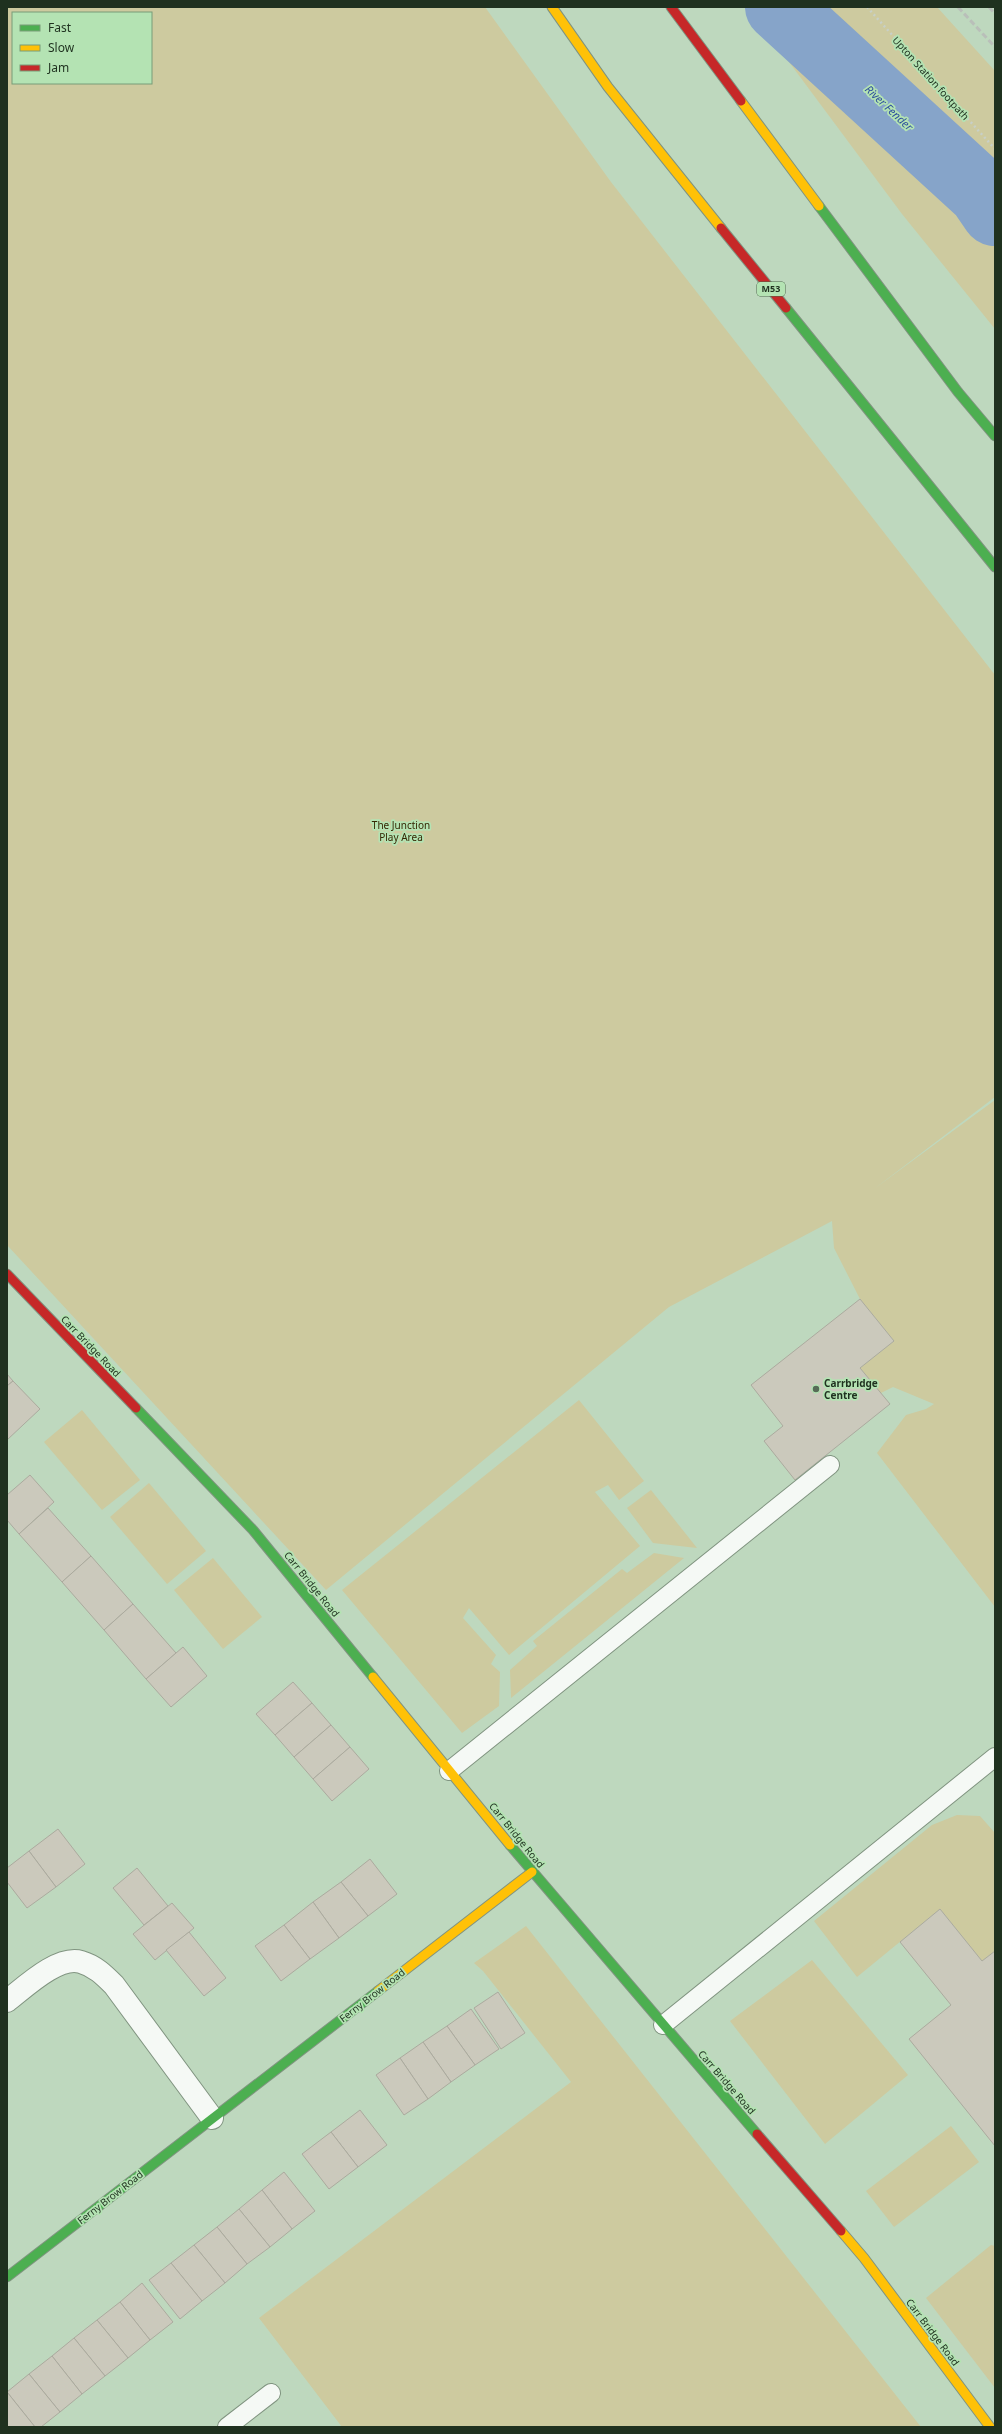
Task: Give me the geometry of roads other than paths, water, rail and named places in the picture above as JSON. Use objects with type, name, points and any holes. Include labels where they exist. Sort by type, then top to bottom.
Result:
[{"type":"main road","name":"M53","points":[[552,7],[608,87],[995,567]]},
{"type":"main road","points":[[671,7],[953,385],[995,436]]},
{"type":"main road","name":"Carr Bridge Road","points":[[7,1274],[253,1530],[532,1872],[864,2258],[990,2427]]},
{"type":"main road","name":"Ferny Brow Road","points":[[7,2277],[532,1872]]},
{"type":"street","points":[[7,2001],[37,1977],[57,1965],[80,1961],[97,1969],[114,1985],[212,2118]]},
{"type":"lane","points":[[449,1770],[830,1465]]},
{"type":"lane","points":[[663,2025],[995,1758]]},
{"type":"lane","points":[[227,2427],[271,2393]]},
{"type":"waterway","name":"River Fender","points":[[779,7],[982,193],[995,212]]},
{"type":"railway","points":[[958,7],[995,47]]},
{"type":"railway","points":[[989,7],[995,14]]},
{"type":"place","name":"Carrbridge Centre","points":[[816,1389]]},
{"type":"park label","name":"The Junction Play Area","points":[[401,830]]}]
